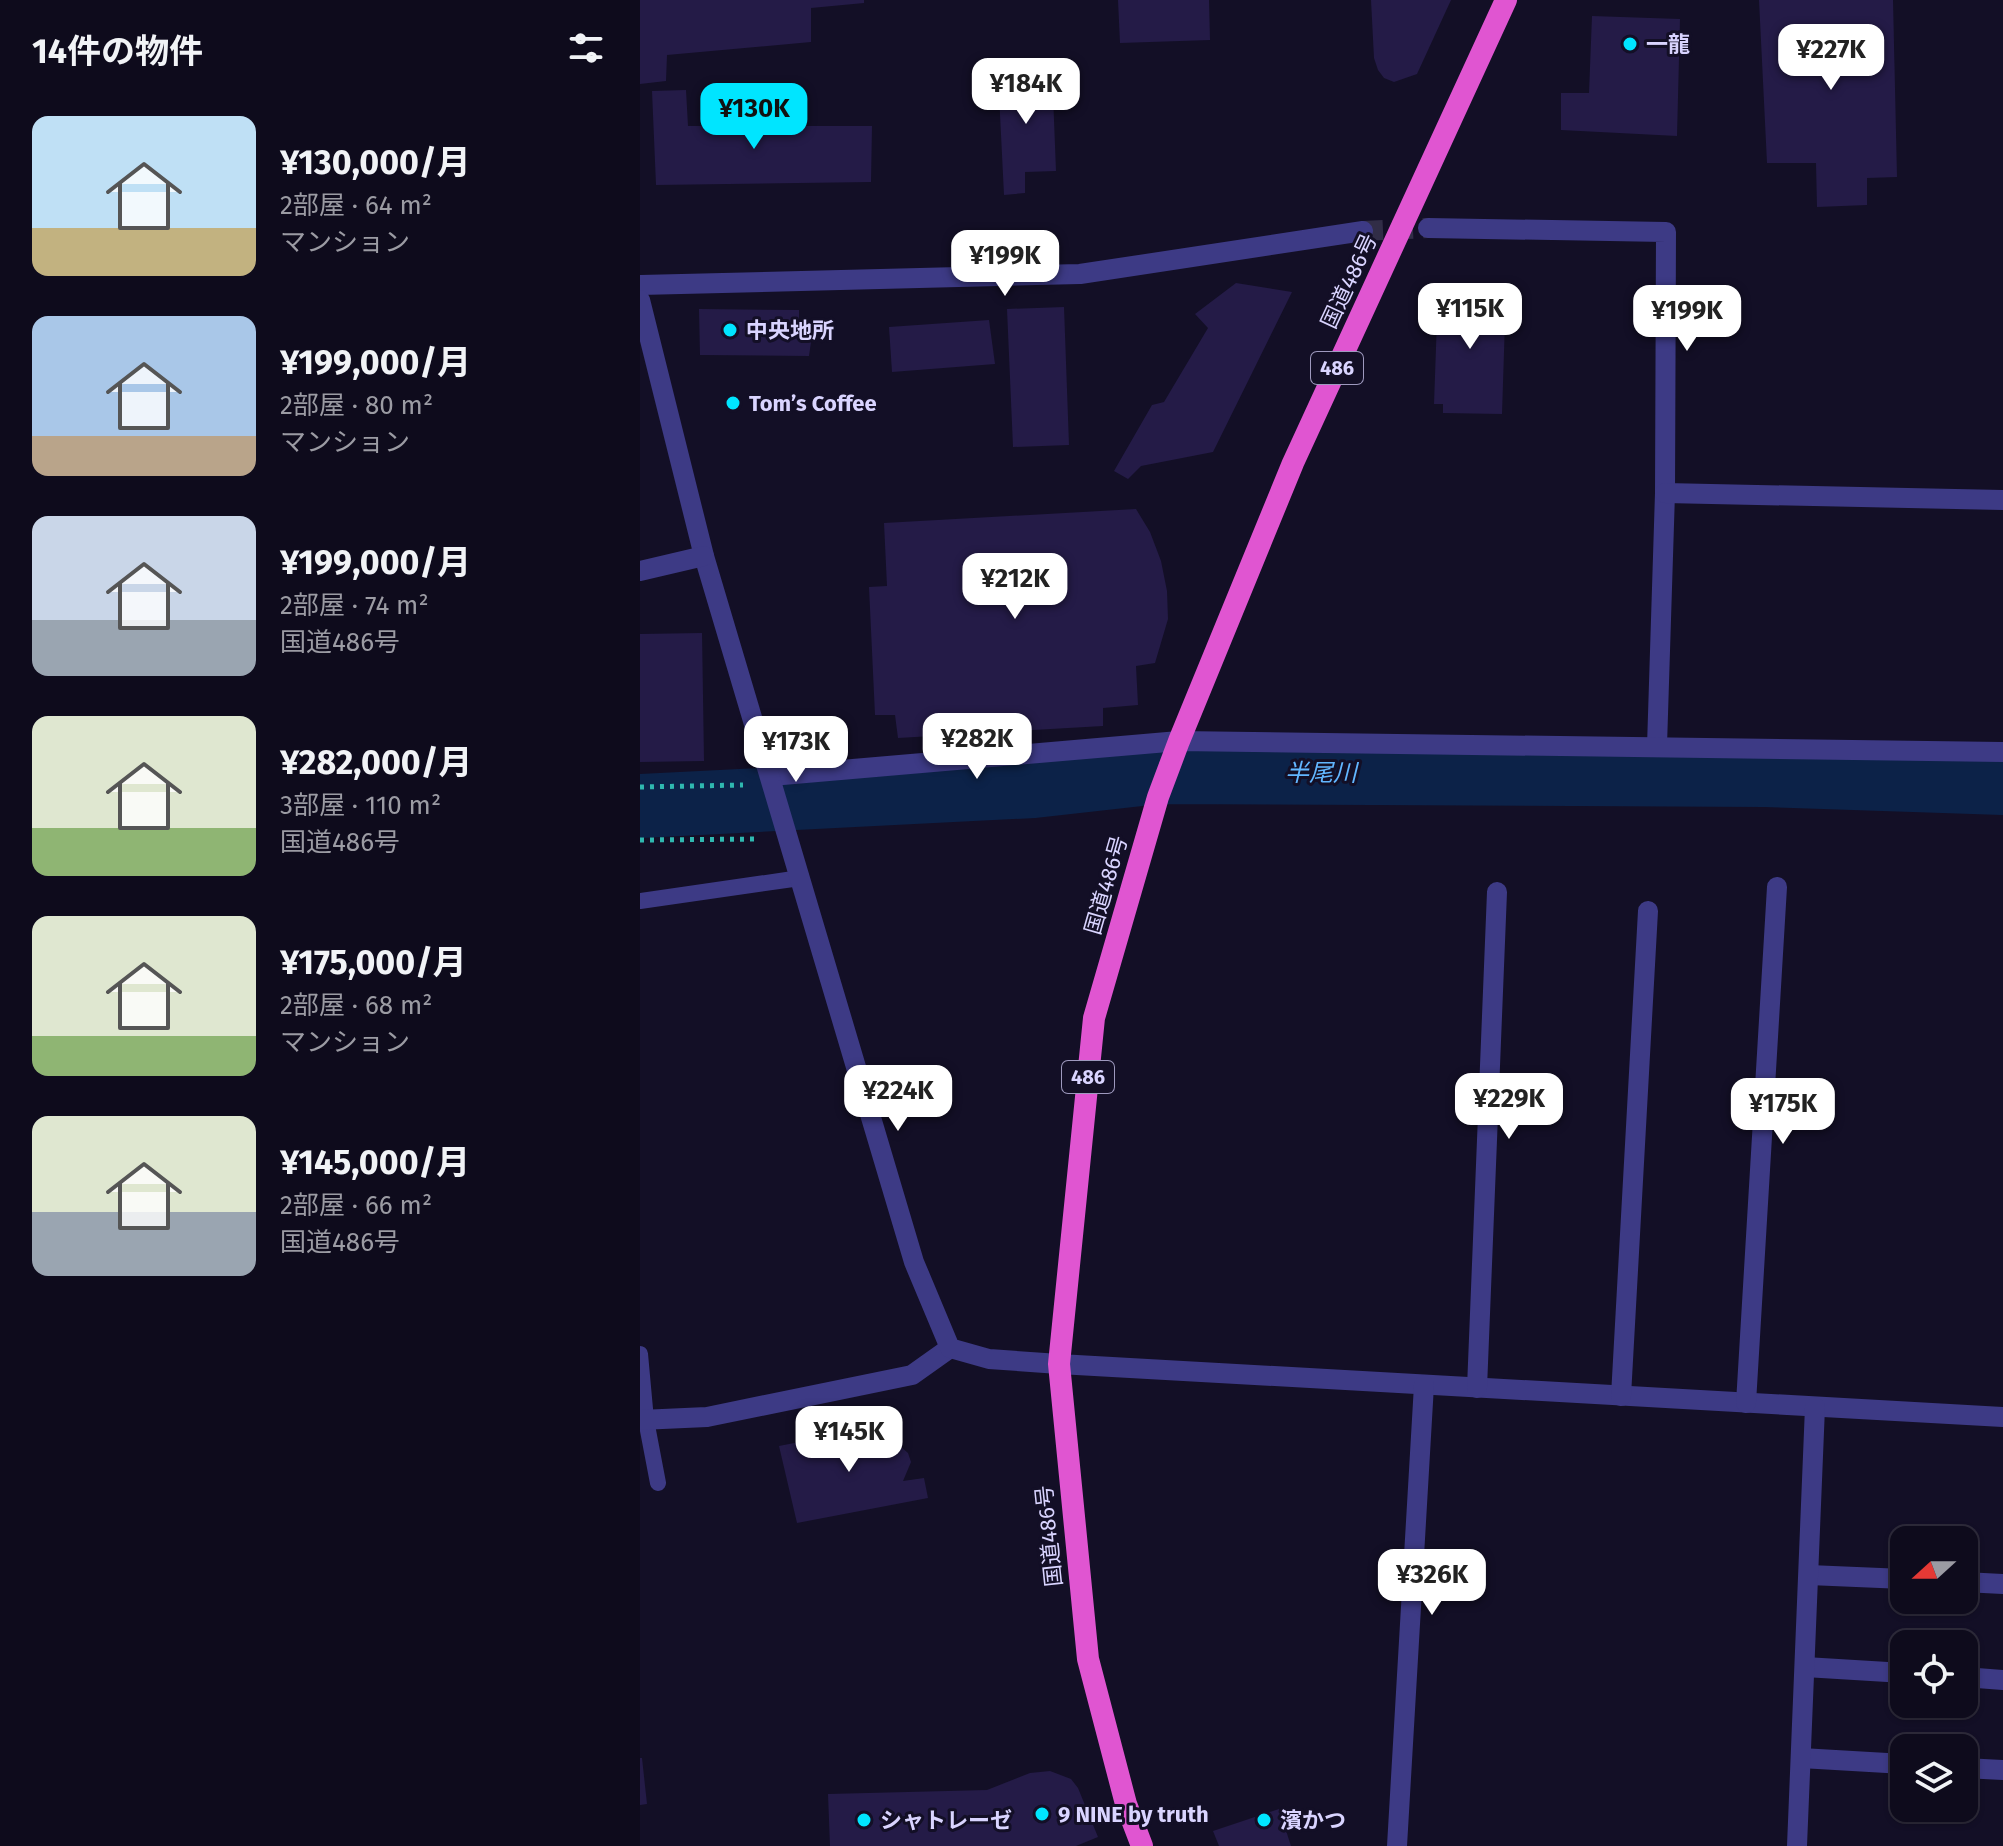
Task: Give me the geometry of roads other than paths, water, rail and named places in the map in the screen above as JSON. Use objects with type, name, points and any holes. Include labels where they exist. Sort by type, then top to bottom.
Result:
[{"type":"highway","name":"国道486号","points":[[1142,1846],[1126,1804],[1088,1659],[1059,1364],[1094,1018],[1158,797],[1179,741],[1293,463],[1506,0]]},
{"type":"street","points":[[1428,228],[1666,232],[1665,493],[1657,746]]},
{"type":"street","points":[[640,285],[1080,274],[1363,231]]},
{"type":"street","points":[[640,300],[704,556],[914,1262],[950,1348]]},
{"type":"street","points":[[1665,493],[2003,500]]},
{"type":"street","points":[[640,571],[704,556]]},
{"type":"street","points":[[771,776],[1179,741],[2003,752]]},
{"type":"street","points":[[1746,1403],[1777,887]]},
{"type":"street","points":[[1477,1388],[1497,892]]},
{"type":"street","points":[[1621,1396],[1648,911]]},
{"type":"street","points":[[950,1348],[989,1359],[1059,1364],[2003,1417]]},
{"type":"street","points":[[643,1420],[707,1417],[912,1375],[950,1348]]},
{"type":"street","points":[[1397,1846],[1424,1385]]},
{"type":"street","points":[[1797,1846],[1815,1407]]},
{"type":"street","points":[[1809,1575],[1890,1578]]},
{"type":"street","points":[[1978,1583],[2003,1584]]},
{"type":"street","points":[[1805,1667],[1890,1672]]},
{"type":"street","points":[[1978,1678],[2003,1680]]},
{"type":"street","points":[[1801,1758],[1890,1763]]},
{"type":"street","points":[[1978,1769],[2003,1770]]},
{"type":"lane","points":[[640,901],[800,878]]},
{"type":"lane","points":[[640,1354],[643,1420],[658,1483]]},
{"type":"waterway","name":"半尾川","points":[[640,806],[1034,786],[1159,772],[1765,775],[2003,783]]},
{"type":"tunnel","points":[[1363,231],[1428,228]]},
{"type":"place","name":"一龍","points":[[1630,44]]},
{"type":"place","name":"中央地所","points":[[730,330]]},
{"type":"place","name":"Tom’s Coffee","points":[[733,403]]},
{"type":"place","name":"9 NINE by truth","points":[[1042,1814]]},
{"type":"place","name":"シャトレーゼ","points":[[864,1820]]},
{"type":"place","name":"濱かつ","points":[[1264,1820]]}]
